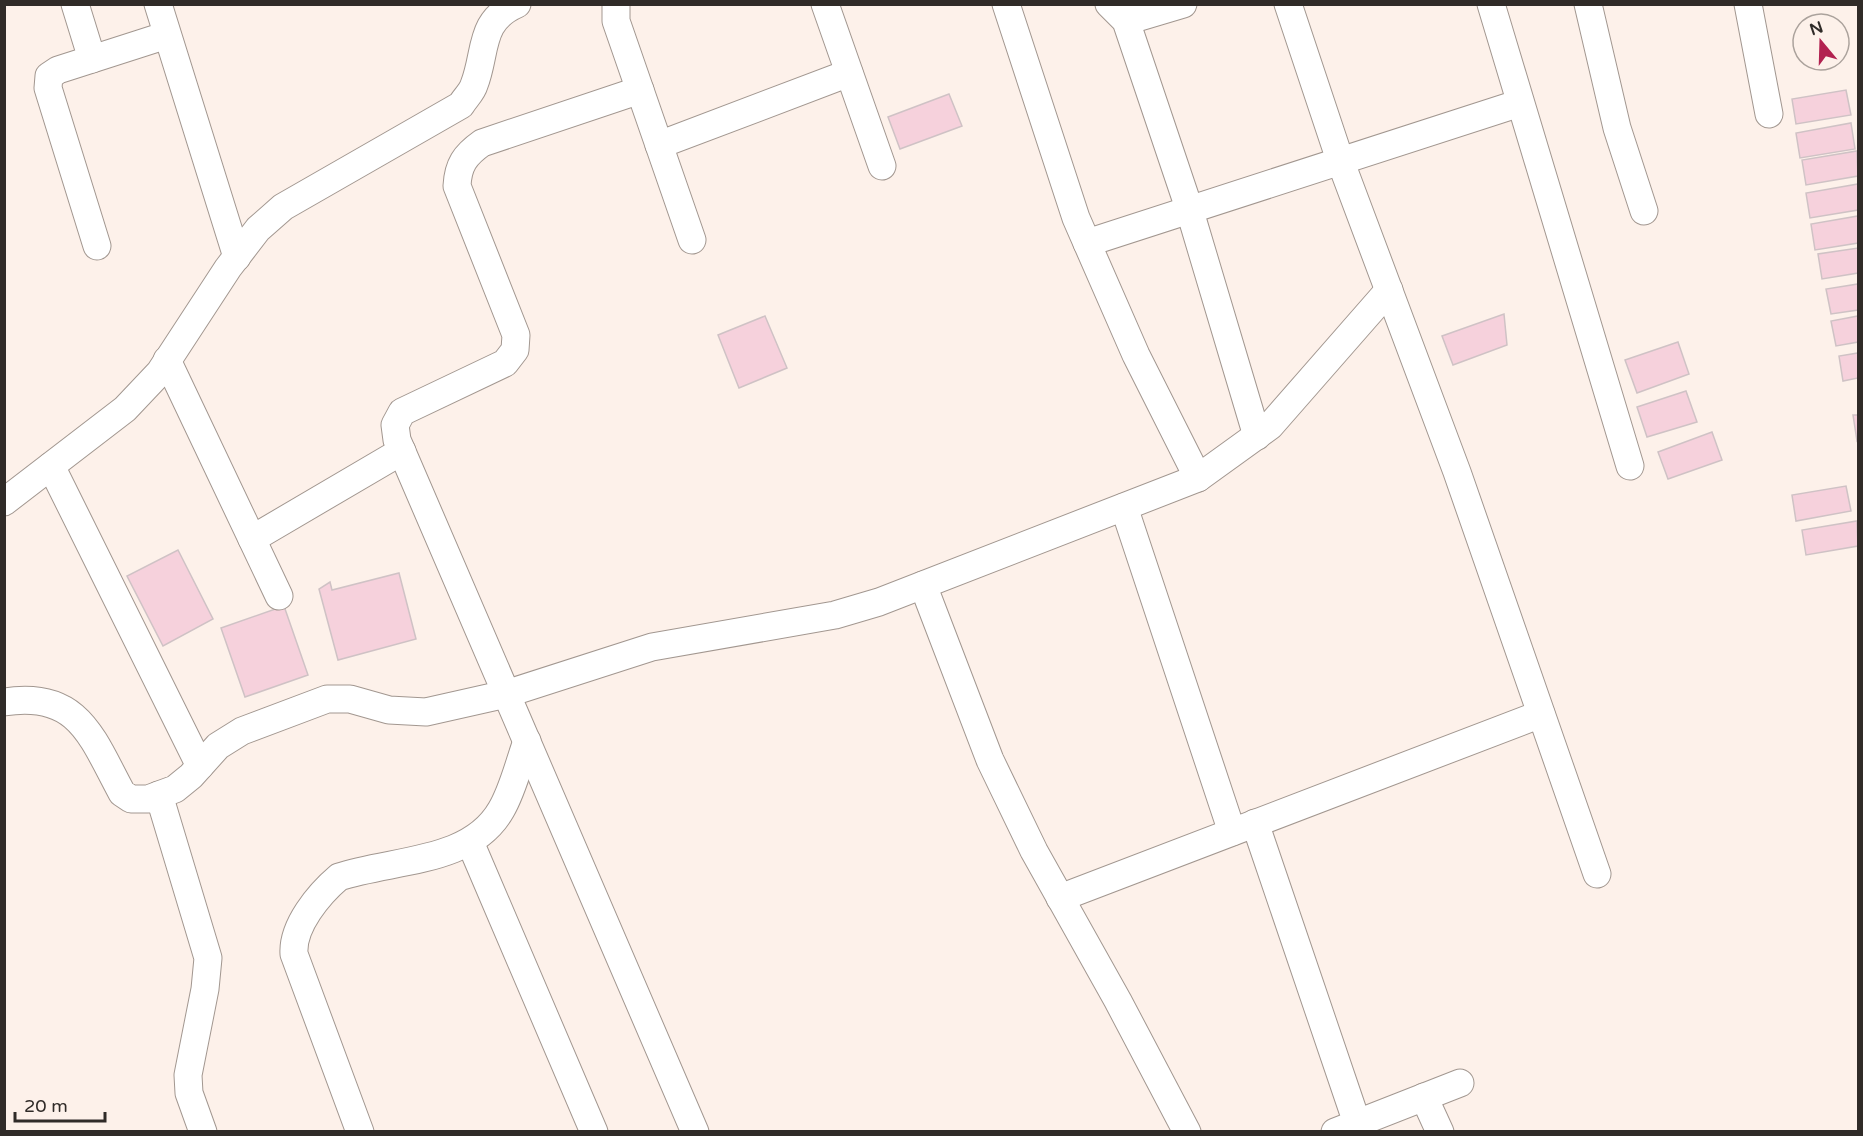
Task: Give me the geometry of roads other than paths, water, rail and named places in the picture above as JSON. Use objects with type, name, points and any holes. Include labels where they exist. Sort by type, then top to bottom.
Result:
[{"type":"street","points":[[75,4],[92,59]]},
{"type":"street","points":[[158,4],[237,256]]},
{"type":"street","points":[[4,502],[125,409],[168,360],[237,256],[258,229],[283,207],[461,105],[474,87],[486,34],[494,19],[517,4]]},
{"type":"street","points":[[616,4],[616,21],[692,240]]},
{"type":"street","points":[[825,4],[882,166]]},
{"type":"street","points":[[1006,4],[1087,243],[1137,355],[1198,478]]},
{"type":"street","points":[[1182,4],[1118,13],[1189,208],[1257,436]]},
{"type":"street","points":[[1288,4],[1340,160],[1457,472],[1597,874]]},
{"type":"street","points":[[1491,4],[1630,466]]},
{"type":"street","points":[[1588,4],[1603,76],[1644,211]]},
{"type":"street","points":[[1748,4],[1769,114]]},
{"type":"street","points":[[97,246],[48,88],[49,76],[58,70],[167,35]]},
{"type":"street","points":[[659,145],[849,74]]},
{"type":"street","points":[[640,90],[482,143],[466,154],[458,171],[457,186],[516,336],[515,350],[506,363],[402,412],[395,425],[402,451],[694,1131]]},
{"type":"street","points":[[469,93],[482,143]]},
{"type":"street","points":[[1087,243],[1189,208],[1520,103]]},
{"type":"street","points":[[4,702],[21,700],[52,704],[76,716],[88,730],[122,793],[131,799],[148,799],[175,789],[218,746],[242,731],[327,699],[350,699],[388,710],[426,712],[507,694],[652,647],[835,615],[923,585],[1198,478],[1270,426],[1389,290]]},
{"type":"street","points":[[168,360],[279,596]]},
{"type":"street","points":[[252,539],[402,451]]},
{"type":"street","points":[[51,466],[200,766]]},
{"type":"street","points":[[1124,507],[1244,828],[1346,1127],[1460,1083]]},
{"type":"street","points":[[923,585],[990,760],[1034,851],[1187,1131]]},
{"type":"street","points":[[1060,898],[1542,714]]},
{"type":"street","points":[[360,1131],[294,954],[293,942],[300,926],[328,886],[339,877],[437,854],[470,842],[488,828],[502,810],[527,741]]},
{"type":"street","points":[[159,795],[208,958],[205,989],[188,1075],[189,1093],[203,1131]]},
{"type":"street","points":[[470,842],[594,1131]]},
{"type":"street","points":[[1424,1097],[1440,1131]]}]
